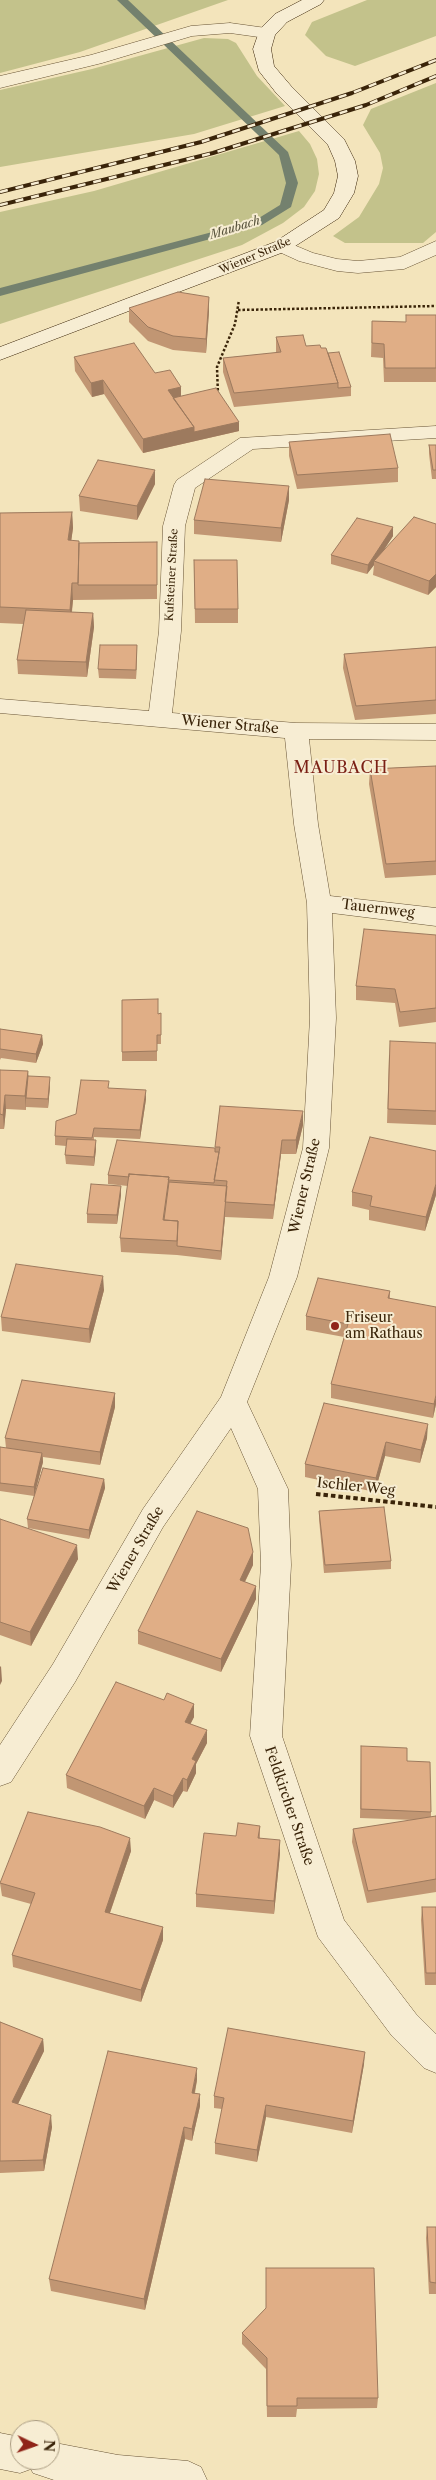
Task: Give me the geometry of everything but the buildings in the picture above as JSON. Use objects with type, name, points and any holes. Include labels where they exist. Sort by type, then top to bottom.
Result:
[{"type":"street","points":[[0,82],[96,59],[191,31],[230,28],[266,33],[281,18],[315,0]]},
{"type":"street","name":"Wiener Straße","points":[[0,354],[282,246],[332,214],[344,193],[348,176],[337,143],[284,90],[265,67],[262,49],[266,33]]},
{"type":"street","points":[[282,246],[306,257],[336,265],[358,267],[404,263],[436,247]]},
{"type":"street","name":"Kufsteiner Straße","points":[[159,719],[170,631],[174,526],[185,485],[248,444],[436,432]]},
{"type":"street","name":"Wiener Straße","points":[[0,706],[296,730],[306,824],[320,903],[323,1018],[316,1148],[283,1277],[233,1402],[153,1518],[64,1673],[0,1772]]},
{"type":"street","points":[[296,730],[436,732]]},
{"type":"street","name":"Tauernweg","points":[[320,903],[436,917]]},
{"type":"street","name":"Feldkircher Straße","points":[[233,1402],[273,1489],[276,1565],[266,1736],[330,1927],[404,2025],[436,2057]]},
{"type":"street","points":[[60,2463],[118,2474],[188,2480]]},
{"type":"path","points":[[248,444],[244,429],[218,394],[217,367],[235,324],[238,310],[436,306]]},
{"type":"path","name":"Ischler Weg","points":[[273,1489],[436,1506]]},
{"type":"shaded area","points":[[0,0],[228,0],[80,52],[0,73]]},
{"type":"shaded area","points":[[367,0],[436,0],[436,36],[355,66],[326,56],[305,35],[312,22]]},
{"type":"shaded area","points":[[204,38],[228,39],[236,43],[257,76],[285,106],[194,134],[0,167],[0,90],[92,69]]},
{"type":"shaded area","points":[[436,83],[436,232],[423,243],[345,243],[333,236],[359,217],[379,184],[383,168],[380,153],[363,125],[371,109]]},
{"type":"shaded area","points":[[299,131],[310,144],[317,159],[319,174],[315,191],[304,207],[283,223],[242,245],[0,324],[0,212],[94,191]]},
{"type":"waterway","name":"Maubach","points":[[0,292],[258,223],[285,207],[292,183],[284,154],[122,0]]},
{"type":"railway","points":[[0,192],[201,142],[352,93],[436,60]]},
{"type":"railway","points":[[0,205],[213,153],[366,105],[436,76]]},
{"type":"place","name":"Friseur am Rathaus","points":[[335,1326]]},
{"type":"district","name":"MAUBACH","points":[[341,768]]}]
